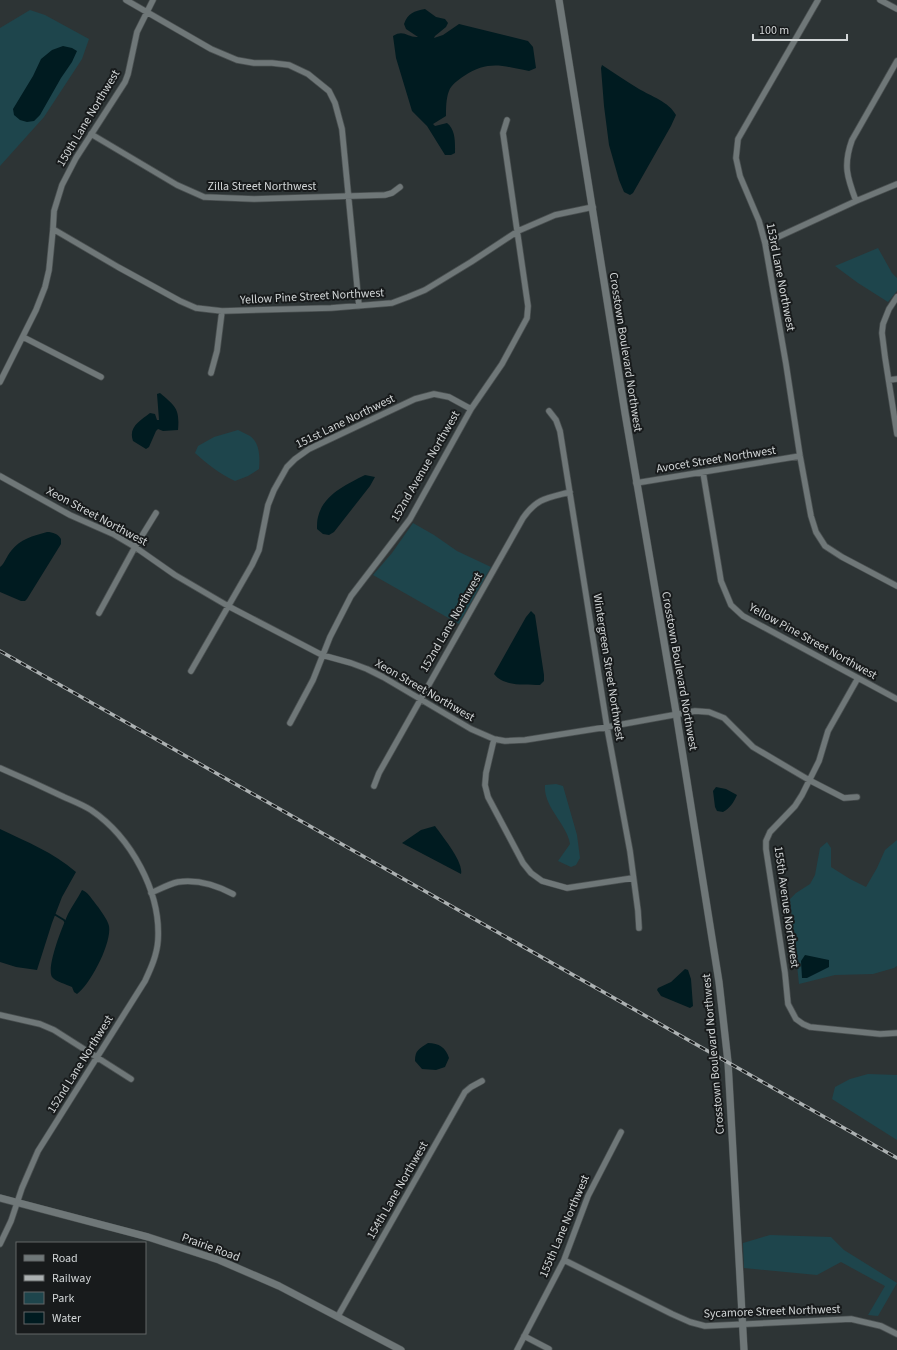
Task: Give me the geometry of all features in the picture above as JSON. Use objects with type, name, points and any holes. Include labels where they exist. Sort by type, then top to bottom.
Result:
[{"type":"street","points":[[126,0],[211,49],[237,60],[254,64],[272,63],[288,65],[308,74],[329,91],[339,114],[342,130],[360,306]]},
{"type":"street","name":"150th Lane Northwest","points":[[0,382],[23,337],[45,287],[49,270],[54,210],[62,185],[76,158],[125,82],[137,32],[152,0]]},
{"type":"street","name":"Crosstown Boulevard Northwest","points":[[560,0],[636,483],[677,714],[723,1013],[728,1062],[744,1350]]},
{"type":"street","name":"153rd Lane Northwest","points":[[818,0],[738,139],[736,158],[740,176],[759,221],[765,243],[810,516],[816,532],[825,546],[842,557],[897,586]]},
{"type":"street","points":[[880,0],[897,9]]},
{"type":"street","points":[[856,201],[849,181],[846,165],[848,152],[852,140],[897,61]]},
{"type":"street","points":[[508,120],[503,133],[518,231]]},
{"type":"street","name":"Zilla Street Northwest","points":[[91,134],[177,185],[204,197],[254,199],[385,195],[392,193],[400,187]]},
{"type":"street","points":[[765,243],[856,201],[897,184]]},
{"type":"street","name":"Yellow Pine Street Northwest","points":[[53,229],[118,267],[180,301],[196,308],[222,310],[360,306],[392,303],[425,290],[472,262],[518,231],[555,215],[593,207]]},
{"type":"street","name":"152nd Avenue Northwest","points":[[290,723],[312,680],[330,637],[351,596],[410,519],[471,409],[502,364],[527,318],[528,306],[518,231]]},
{"type":"street","points":[[897,297],[883,324],[882,333],[884,357],[897,434]]},
{"type":"street","points":[[211,373],[217,352],[222,310]]},
{"type":"street","points":[[23,337],[101,377]]},
{"type":"street","points":[[889,380],[897,379]]},
{"type":"street","name":"151st Lane Northwest","points":[[191,671],[252,565],[259,550],[268,505],[274,490],[287,467],[295,459],[309,449],[415,399],[434,394],[449,397],[471,409]]},
{"type":"street","name":"Wintergreen Street Northwest","points":[[549,411],[556,420],[560,431],[607,727],[630,852],[638,911],[638,928]]},
{"type":"street","name":"Avocet Street Northwest","points":[[636,483],[800,456]]},
{"type":"street","name":"Yellow Pine Street Northwest","points":[[703,472],[721,581],[731,605],[743,616],[897,699]]},
{"type":"street","name":"Xeon Street Northwest","points":[[0,476],[70,515],[113,534],[135,547],[175,575],[228,606],[322,655],[367,669],[471,729],[494,739],[516,741],[607,727],[695,711],[703,711],[715,714],[730,724],[753,747],[809,780],[844,798],[857,797]]},
{"type":"street","name":"152nd Lane Northwest","points":[[374,786],[379,773],[523,518],[530,508],[537,502],[570,492]]},
{"type":"street","points":[[98,613],[156,513]]},
{"type":"street","name":"155th Avenue Northwest","points":[[858,678],[828,731],[819,761],[795,806],[770,832],[766,840],[768,863],[786,972],[788,1004],[796,1019],[810,1027],[880,1034],[897,1033]]},
{"type":"street","points":[[494,739],[486,773],[485,785],[488,798],[531,873],[542,881],[567,888],[633,878]]},
{"type":"street","points":[[0,768],[90,810],[108,824],[125,842],[139,863],[152,892],[178,882],[198,882],[217,886],[233,894]]},
{"type":"street","name":"152nd Lane Northwest","points":[[0,1244],[11,1221],[22,1188],[38,1151],[145,981],[154,963],[158,942],[158,923],[152,892]]},
{"type":"street","points":[[0,1016],[40,1024],[54,1030],[131,1080]]},
{"type":"street","name":"154th Lane Northwest","points":[[338,1316],[465,1092],[482,1081]]},
{"type":"street","name":"155th Lane Northwest","points":[[517,1350],[564,1260],[588,1196],[621,1132]]},
{"type":"street","name":"Prairie Road","points":[[0,1198],[148,1237],[198,1252],[262,1278],[338,1316],[401,1350]]},
{"type":"street","name":"Sycamore Street Northwest","points":[[564,1260],[690,1322],[705,1326],[851,1319],[881,1326],[897,1334]]},
{"type":"street","points":[[524,1336],[549,1349]]},
{"type":"green space","points":[[30,10],[45,15],[89,39],[82,59],[44,117],[0,166],[0,28]]},
{"type":"green space","points":[[878,248],[892,273],[897,278],[897,291],[888,302],[835,266]]},
{"type":"green space","points":[[238,430],[250,436],[256,443],[259,451],[259,469],[248,476],[235,481],[204,461],[195,453],[198,446],[214,437]]},
{"type":"green space","points":[[413,523],[457,551],[491,567],[459,624],[373,575],[392,553]]},
{"type":"green space","points":[[556,784],[563,786],[577,835],[580,858],[576,865],[571,867],[558,861],[570,844],[565,829],[551,808],[545,793],[545,785]]},
{"type":"green space","points":[[897,840],[897,966],[873,974],[835,975],[799,984],[790,899],[810,884],[815,875],[820,848],[827,842],[831,848],[831,867],[866,887],[885,850]]},
{"type":"green space","points":[[868,1074],[897,1075],[897,1140],[832,1099],[835,1087],[850,1079]]},
{"type":"green space","points":[[770,1235],[831,1237],[844,1250],[897,1283],[878,1316],[868,1315],[885,1286],[841,1262],[817,1275],[744,1268],[743,1243]]},
{"type":"water","points":[[425,9],[436,17],[445,19],[448,23],[446,27],[434,38],[443,35],[459,24],[528,41],[533,47],[536,68],[529,71],[503,66],[488,66],[473,71],[459,79],[451,87],[447,97],[446,116],[433,124],[435,126],[447,123],[452,129],[455,153],[451,155],[445,155],[427,126],[412,111],[396,58],[393,36],[400,33],[418,37],[406,29],[404,24],[407,17],[412,13]]},
{"type":"water","points":[[63,46],[77,51],[72,62],[40,115],[34,121],[27,122],[20,120],[14,115],[13,109],[33,76],[41,59],[52,50]]},
{"type":"water","points":[[602,65],[669,106],[676,115],[633,193],[630,195],[624,192],[609,145],[604,106]]},
{"type":"water","points":[[160,393],[173,405],[177,412],[178,430],[163,431],[158,429],[149,447],[146,449],[133,441],[132,432],[136,425],[150,413],[155,414],[157,420],[159,420],[157,394]]},
{"type":"water","points":[[365,475],[375,477],[370,486],[334,532],[329,535],[323,534],[317,529],[317,523],[321,509],[325,502],[337,491]]},
{"type":"water","points":[[47,532],[58,536],[61,539],[61,544],[27,599],[25,601],[21,601],[0,592],[0,567],[11,551],[23,541]]},
{"type":"water","points":[[531,611],[535,615],[544,681],[540,685],[515,684],[503,681],[494,674],[526,617]]},
{"type":"water","points":[[716,787],[726,789],[737,795],[732,805],[723,812],[717,811],[715,807],[713,791]]},
{"type":"water","points":[[435,826],[456,856],[461,869],[461,874],[402,843],[421,830]]},
{"type":"water","points":[[0,829],[49,853],[76,872],[62,897],[37,970],[16,967],[0,962]]},
{"type":"water","points":[[82,890],[89,895],[105,917],[109,926],[109,933],[104,953],[94,973],[77,994],[74,992],[72,987],[59,982],[52,977],[51,964],[68,914]]},
{"type":"water","points":[[805,955],[829,960],[829,967],[807,978],[802,978],[801,961]]},
{"type":"water","points":[[685,969],[688,970],[691,979],[693,1006],[690,1008],[661,996],[657,990],[658,988],[671,982]]},
{"type":"water","points":[[428,1043],[439,1045],[446,1051],[449,1058],[445,1067],[436,1070],[422,1069],[415,1061],[418,1050]]},
{"type":"waterway","points":[[54,914],[66,923]]},
{"type":"railway","points":[[0,651],[897,1158]]}]
